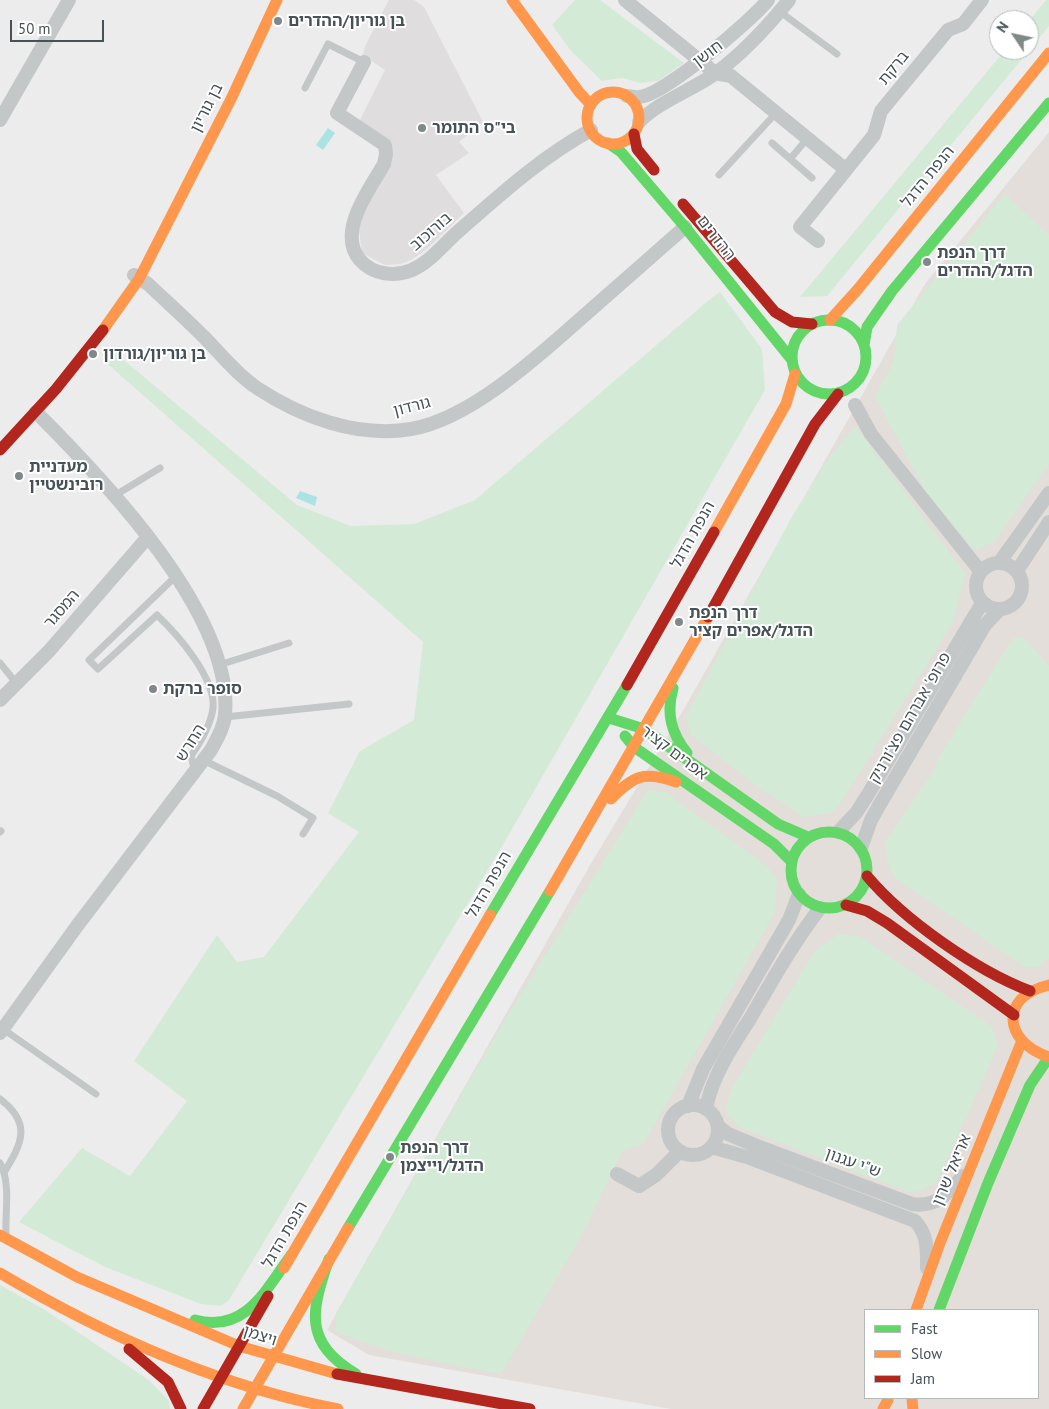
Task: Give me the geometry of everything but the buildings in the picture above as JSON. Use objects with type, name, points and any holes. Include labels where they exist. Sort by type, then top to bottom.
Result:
[{"type":"main road","name":"בן גוריון","points":[[0,450],[78,363],[109,321],[164,230],[231,99],[277,0]]},
{"type":"main road","points":[[512,0],[579,92],[591,105]]},
{"type":"main road","name":"הנפת הדגל","points":[[830,320],[858,289],[1049,53]]},
{"type":"main road","points":[[636,128],[622,142],[608,143],[595,136],[591,130],[588,113],[591,105],[602,94],[611,92],[627,96],[637,107],[637,149],[661,179]]},
{"type":"main road","points":[[864,345],[851,327],[830,320],[812,324],[798,336],[794,344],[792,360],[795,374],[808,389],[819,394],[838,394],[851,388],[861,376],[866,361],[864,345],[867,327],[892,291],[1049,103]]},
{"type":"main road","name":"ההדרים","points":[[608,143],[621,152],[685,227],[792,360]]},
{"type":"main road","name":"ההדרים","points":[[674,194],[784,321],[795,324],[812,324]]},
{"type":"main road","name":"הנפת הדגל","points":[[203,1409],[529,849],[608,718],[786,404],[792,390],[795,374]]},
{"type":"main road","points":[[243,1409],[683,663],[815,424],[838,394]]},
{"type":"main road","points":[[683,663],[670,698],[668,713],[670,726],[684,749],[709,774]]},
{"type":"main road","name":"אפרים קציר","points":[[608,718],[644,729],[778,824],[808,837]]},
{"type":"main road","name":"אפרים קציר","points":[[608,718],[634,747],[774,844],[791,861]]},
{"type":"main road","points":[[591,821],[624,785],[638,775],[656,774],[693,788]]},
{"type":"main road","points":[[828,831],[838,832],[851,838],[861,848],[865,857],[867,876],[860,893],[846,904],[829,909],[820,908],[805,900],[799,894],[791,878],[791,861],[801,844],[808,837],[828,831]]},
{"type":"main road","points":[[867,876],[880,894],[907,916],[993,976],[1030,991]]},
{"type":"main road","points":[[846,904],[867,911],[887,923],[1014,1015]]},
{"type":"main road","points":[[939,1309],[984,1192],[1026,1094],[1036,1074],[1049,1057],[1038,1055],[1021,1043],[1013,1025],[1014,1015],[1020,1001],[1030,991],[1049,986]]},
{"type":"main road","name":"אריאל שרון","points":[[916,1309],[927,1276],[969,1170],[1008,1080],[1021,1043]]},
{"type":"main road","name":"ויצמן","points":[[3,1237],[77,1277],[239,1346],[340,1375],[530,1409]]},
{"type":"main road","points":[[160,1313],[204,1323],[228,1323],[245,1313],[292,1254]]},
{"type":"main road","points":[[330,1260],[315,1306],[314,1318],[319,1341],[334,1360],[346,1369],[370,1380]]},
{"type":"main road","points":[[0,1272],[96,1324],[147,1348],[220,1378],[253,1390],[338,1409]]},
{"type":"main road","points":[[96,1324],[170,1383],[178,1395],[181,1409]]},
{"type":"street","points":[[0,120],[69,0]]},
{"type":"street","points":[[625,0],[715,73],[731,76],[845,169]]},
{"type":"street","name":"חושן","points":[[627,96],[639,97],[662,88],[731,37],[768,0]]},
{"type":"street","name":"חושן","points":[[636,128],[658,106],[715,73],[758,34],[789,0]]},
{"type":"street","name":"ברקת","points":[[818,241],[800,227],[874,135],[881,111],[948,30],[963,24],[982,0]]},
{"type":"street","name":"בורוכוב","points":[[364,62],[337,113],[385,145],[384,164],[354,218],[352,234],[356,255],[362,262],[384,274],[402,273],[427,261],[459,230],[536,166],[564,144],[591,130]]},
{"type":"street","name":"גורדון","points":[[136,277],[148,284],[240,374],[280,402],[318,420],[342,426],[365,430],[411,429],[429,424],[462,409],[510,380],[685,227]]},
{"type":"street","points":[[855,405],[871,434],[977,567]]},
{"type":"street","name":"החרש","points":[[2,1031],[199,766],[217,739],[225,714],[224,688],[219,665],[196,607],[176,576],[113,496],[36,412]]},
{"type":"street","points":[[999,563],[1049,493]]},
{"type":"street","points":[[1017,571],[1049,522]]},
{"type":"street","name":"המסגר","points":[[0,700],[17,684],[147,538]]},
{"type":"street","points":[[999,563],[1012,567],[1017,571],[1022,584],[1019,599],[1008,608],[999,610],[982,603],[976,591],[977,577],[986,567],[999,563]]},
{"type":"street","name":"פרופ' אברהם פצ'ורניק","points":[[838,832],[856,813],[867,796],[982,603]]},
{"type":"street","name":"פרופ' אברהם פצ'ורניק","points":[[861,848],[871,820],[885,795],[984,625],[999,610]]},
{"type":"street","points":[[688,1106],[703,1069],[789,920],[799,894]]},
{"type":"street","points":[[706,1108],[708,1095],[720,1068],[798,938],[820,908]]},
{"type":"street","points":[[688,1106],[706,1108],[718,1126],[716,1141],[711,1147],[699,1154],[691,1155],[680,1151],[671,1142],[668,1127],[675,1113],[688,1106]]},
{"type":"street","name":"ש\"י עגנון","points":[[718,1126],[728,1134],[757,1146],[921,1206],[943,1198],[969,1170]]},
{"type":"street","name":"ש\"י עגנון","points":[[711,1147],[747,1157],[915,1221],[922,1229],[926,1240],[927,1276]]},
{"type":"street","points":[[617,1174],[639,1186],[656,1175],[680,1151]]},
{"type":"lane","points":[[779,11],[837,54]]},
{"type":"lane","points":[[305,88],[328,44],[364,62]]},
{"type":"lane","points":[[719,175],[776,113]]},
{"type":"lane","points":[[790,160],[808,139]]},
{"type":"lane","points":[[772,143],[812,178]]},
{"type":"lane","points":[[113,496],[160,468]]},
{"type":"lane","points":[[157,615],[98,670],[89,660],[176,576]]},
{"type":"lane","points":[[147,604],[171,628],[212,688],[213,708],[201,740],[191,756],[199,766],[277,796],[313,818],[302,834]]},
{"type":"lane","points":[[219,665],[289,643]]},
{"type":"lane","points":[[0,664],[17,684]]},
{"type":"lane","points":[[225,714],[349,704]]},
{"type":"lane","points":[[2,1031],[96,1094]]},
{"type":"lane","points":[[0,1099],[19,1118],[22,1135],[18,1150],[4,1171]]},
{"type":"lane","points":[[0,1163],[4,1171],[3,1237]]},
{"type":"shaded area","name":"בי\"ס התומר","points":[[389,0],[414,0],[424,7],[483,122],[459,142],[469,153],[436,175],[464,213],[427,249],[411,260],[400,264],[385,265],[362,253],[359,229],[363,211],[389,161],[359,122],[385,70],[363,55],[365,46]]},
{"type":"shaded area","points":[[1049,132],[1049,1409],[671,1409],[369,1355],[327,1330],[590,865],[685,707],[925,284]]},
{"type":"green space","points":[[575,0],[600,0],[684,63],[658,81],[640,83],[622,78],[602,81],[572,52],[552,25]]},
{"type":"green space","points":[[1046,0],[1049,0],[1049,26],[1039,38],[1039,10]]},
{"type":"green space","points":[[997,60],[1021,60],[827,296],[800,297]]},
{"type":"green space","points":[[1005,194],[1049,235],[1049,464],[994,542],[975,550],[927,495],[875,396],[894,361],[897,325]]},
{"type":"green space","points":[[720,292],[762,349],[765,390],[504,843],[229,1300],[221,1306],[201,1304],[105,1267],[19,1222],[82,1148],[130,1176],[187,1101],[134,1061],[217,935],[237,962],[264,957],[359,832],[328,813],[360,751],[414,720],[423,642],[102,359],[113,351],[297,505],[351,526],[414,524],[475,500]]},
{"type":"green space","points":[[855,426],[965,573],[953,622],[840,804],[831,813],[804,817],[757,786],[690,734],[686,716],[790,520],[825,463]]},
{"type":"green space","points":[[1023,637],[1049,666],[1049,958],[1038,967],[1025,967],[894,877],[887,860],[886,841],[935,769],[939,757],[1013,638]]},
{"type":"green space","points":[[648,790],[665,792],[767,866],[777,880],[775,912],[644,1143],[622,1151],[583,1233],[501,1374],[396,1352],[335,1331],[336,1313],[497,1033]]},
{"type":"green space","points":[[838,934],[859,936],[991,1026],[998,1046],[936,1184],[911,1193],[740,1127],[730,1117],[726,1109],[733,1086],[815,951]]},
{"type":"green space","points":[[0,1285],[45,1310],[150,1381],[169,1401],[170,1409],[0,1409]]},
{"type":"water","points":[[328,128],[335,133],[323,150],[316,145]]},
{"type":"water","points":[[300,491],[317,497],[315,506],[296,498]]},
{"type":"traffic: fast","points":[[864,345],[867,327],[892,291],[1049,103]]},
{"type":"traffic: fast","points":[[608,143],[621,152],[685,227],[792,360]]},
{"type":"traffic: fast","points":[[829,320],[850,326],[860,336],[866,357],[860,378],[850,388],[829,394],[808,388],[798,378],[792,357],[798,336],[808,326],[829,320]]},
{"type":"traffic: fast","points":[[490,915],[627,685]]},
{"type":"traffic: fast","points":[[673,688],[670,706],[671,722],[677,738],[687,753]]},
{"type":"traffic: fast","points":[[609,718],[644,729],[778,824],[808,837]]},
{"type":"traffic: fast","points":[[625,736],[634,747],[774,844],[791,861]]},
{"type":"traffic: fast","points":[[822,832],[836,832],[850,838],[861,849],[867,863],[867,870],[864,885],[856,897],[836,908],[822,908],[808,902],[797,891],[791,877],[791,863],[797,849],[808,838],[822,832]]},
{"type":"traffic: fast","points":[[348,1228],[550,891]]},
{"type":"traffic: fast","points":[[939,1309],[988,1183],[1030,1085],[1049,1057]]},
{"type":"traffic: fast","points":[[195,1320],[213,1323],[228,1321],[241,1314],[263,1294],[292,1254]]},
{"type":"traffic: fast","points":[[329,1259],[318,1294],[316,1324],[319,1337],[327,1350],[339,1362],[356,1374]]},
{"type":"traffic: slow","points":[[103,330],[139,279],[231,99],[277,0]]},
{"type":"traffic: slow","points":[[512,0],[579,92],[591,105]]},
{"type":"traffic: slow","points":[[830,320],[858,289],[1049,53]]},
{"type":"traffic: slow","points":[[613,92],[623,94],[631,100],[637,108],[639,118],[637,128],[631,136],[623,142],[613,144],[603,142],[595,136],[589,128],[587,118],[589,108],[595,100],[603,94],[613,92]]},
{"type":"traffic: slow","points":[[714,532],[786,404],[795,374]]},
{"type":"traffic: slow","points":[[550,891],[708,617]]},
{"type":"traffic: slow","points":[[611,799],[626,785],[640,777],[656,777],[676,782]]},
{"type":"traffic: slow","points":[[284,1268],[490,915]]},
{"type":"traffic: slow","points":[[1049,985],[1033,991],[1021,999],[1015,1009],[1013,1020],[1016,1031],[1023,1041],[1034,1050],[1049,1057]]},
{"type":"traffic: slow","points":[[916,1309],[940,1243],[1021,1043]]},
{"type":"traffic: slow","points":[[243,1409],[348,1228]]},
{"type":"traffic: slow","points":[[0,1235],[77,1277],[239,1346],[337,1374]]},
{"type":"traffic: slow","points":[[0,1273],[80,1317],[163,1356],[250,1387],[338,1409]]},
{"type":"traffic: slow","points":[[912,1399],[913,1409]]},
{"type":"traffic: slow","points":[[883,1409],[888,1400]]},
{"type":"traffic: jam","points":[[634,134],[637,149],[654,170]]},
{"type":"traffic: jam","points":[[683,204],[775,312],[792,322],[812,324]]},
{"type":"traffic: jam","points":[[0,450],[56,389],[103,330]]},
{"type":"traffic: jam","points":[[708,617],[815,424],[838,394]]},
{"type":"traffic: jam","points":[[627,685],[714,532]]},
{"type":"traffic: jam","points":[[867,876],[901,910],[942,942],[987,971],[1030,991]]},
{"type":"traffic: jam","points":[[846,905],[867,911],[887,923],[1014,1015]]},
{"type":"traffic: jam","points":[[203,1409],[268,1296]]},
{"type":"traffic: jam","points":[[129,1349],[168,1382],[181,1409]]},
{"type":"traffic: jam","points":[[337,1374],[530,1409]]},
{"type":"place","name":"בן גוריון/ההדרים","points":[[278,21]]},
{"type":"place","name":"בי\"ס התומר","points":[[422,128]]},
{"type":"place","name":"דרך הנפת הדגל/ההדרים","points":[[927,262]]},
{"type":"place","name":"בן גוריון/גורדון","points":[[93,354]]},
{"type":"place","name":"מעדניית רובינשטיין","points":[[19,476]]},
{"type":"place","name":"דרך הנפת הדגל/אפרים קציר","points":[[679,622]]},
{"type":"place","name":"סופר ברקת","points":[[153,689]]},
{"type":"place","name":"דרך הנפת הדגל/וייצמן","points":[[390,1157]]}]
